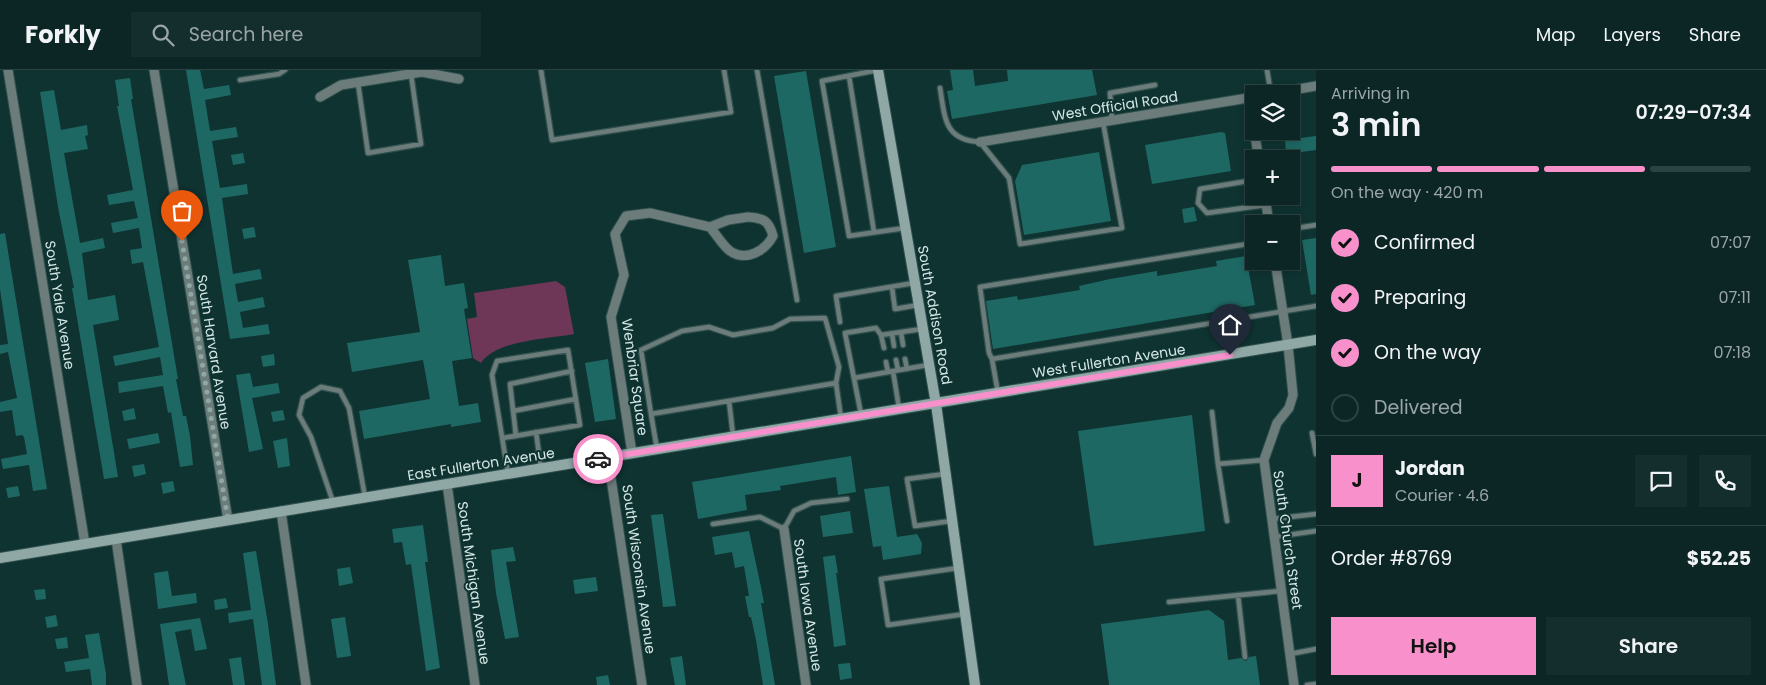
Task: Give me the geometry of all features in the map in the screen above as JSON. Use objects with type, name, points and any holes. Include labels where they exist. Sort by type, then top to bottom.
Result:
[{"type":"street","name":"South Yale Avenue","points":[[8,70],[85,544]]},
{"type":"street","name":"South Harvard Avenue","points":[[154,70],[228,520]]},
{"type":"street","name":"South Addison Road","points":[[878,70],[930,365],[975,685]]},
{"type":"street","points":[[320,97],[341,85],[396,73],[411,74],[422,72],[459,79]]},
{"type":"street","points":[[1300,89],[1316,86]]},
{"type":"street","name":"West Official Road","points":[[980,142],[1245,98]]},
{"type":"street","name":"Wenbriar Square","points":[[632,453],[611,317],[624,275],[615,234],[626,216],[650,213],[710,227]]},
{"type":"street","points":[[748,217],[762,218],[769,224],[773,236],[768,247],[752,255],[739,256],[729,251],[710,227],[728,220],[748,217]]},
{"type":"street","name":"South Church Street","points":[[1276,270],[1288,345],[1293,395],[1288,408],[1277,423],[1264,460],[1294,685]]},
{"type":"street","name":"West Fullerton Avenue","points":[[936,404],[1316,340]]},
{"type":"street","name":"East Fullerton Avenue","points":[[0,558],[936,404]]},
{"type":"street","name":"South Wisconsin Avenue","points":[[608,458],[642,685]]},
{"type":"street","name":"South Michigan Avenue","points":[[447,484],[474,685]]},
{"type":"street","points":[[281,511],[306,685]]},
{"type":"street","name":"South Iowa Avenue","points":[[784,529],[806,685]]},
{"type":"street","points":[[116,539],[137,685]]},
{"type":"lane","points":[[240,80],[279,74],[285,70]]},
{"type":"lane","points":[[540,70],[552,140],[731,112],[724,70]]},
{"type":"lane","points":[[757,70],[797,300]]},
{"type":"lane","points":[[878,70],[822,81],[849,236],[905,228]]},
{"type":"lane","points":[[1268,70],[1270,85]]},
{"type":"lane","points":[[358,82],[368,153],[421,144],[411,74]]},
{"type":"lane","points":[[849,76],[874,232]]},
{"type":"lane","points":[[940,88],[946,123],[952,131],[966,141],[980,142],[1009,178],[1020,244],[1122,228],[1108,121],[1110,93],[1155,85]]},
{"type":"lane","points":[[1245,182],[1200,189],[1198,203],[1207,213],[1246,205]]},
{"type":"lane","points":[[1300,227],[1316,225]]},
{"type":"lane","points":[[998,393],[992,359],[989,353],[980,287],[1245,244]]},
{"type":"lane","points":[[840,322],[836,296],[915,283]]},
{"type":"lane","points":[[892,287],[895,309],[919,305]]},
{"type":"lane","points":[[992,359],[1316,306]]},
{"type":"lane","points":[[657,449],[641,350],[682,331],[709,327],[733,334],[774,328],[790,319],[825,318],[839,367],[836,383],[841,419]]},
{"type":"lane","points":[[861,416],[845,333],[876,328],[881,336],[884,348]]},
{"type":"lane","points":[[881,336],[923,328]]},
{"type":"lane","points":[[901,332],[903,345]]},
{"type":"lane","points":[[892,334],[894,346]]},
{"type":"lane","points":[[503,438],[580,425],[568,350],[497,362],[492,375],[508,474]]},
{"type":"lane","points":[[906,358],[907,369]]},
{"type":"lane","points":[[896,360],[893,371],[900,410]]},
{"type":"lane","points":[[886,362],[893,371]]},
{"type":"lane","points":[[854,378],[930,365]]},
{"type":"lane","points":[[516,436],[510,384],[572,371]]},
{"type":"lane","points":[[651,414],[836,383]]},
{"type":"lane","points":[[334,503],[311,437],[299,415],[304,398],[321,388],[340,391],[349,408],[365,497]]},
{"type":"lane","points":[[513,411],[576,399]]},
{"type":"lane","points":[[730,401],[733,437]]},
{"type":"lane","points":[[1212,412],[1227,520]]},
{"type":"lane","points":[[536,432],[541,469]]},
{"type":"lane","points":[[1312,433],[1316,454]]},
{"type":"lane","points":[[1218,464],[1264,460]]},
{"type":"lane","points":[[946,474],[907,480],[914,526],[952,521]]},
{"type":"lane","points":[[713,524],[760,517],[784,529],[794,511],[810,503],[847,499]]},
{"type":"lane","points":[[1271,519],[1316,514]]},
{"type":"lane","points":[[1274,537],[1316,531]]},
{"type":"lane","points":[[959,568],[881,579],[888,625],[965,614]]},
{"type":"lane","points":[[1169,602],[1281,591]]},
{"type":"lane","points":[[1238,595],[1245,658]]},
{"type":"lane","points":[[1290,654],[1316,650]]},
{"type":"lane","points":[[1307,685],[1316,684]]},
{"type":"shaded area","points":[[556,281],[565,287],[574,334],[510,345],[488,355],[481,363],[473,358],[467,319],[477,317],[474,293]]},
{"type":"building","points":[[186,70],[200,70],[204,89],[229,85],[231,95],[205,100],[210,131],[236,127],[238,137],[212,141],[220,188],[247,184],[248,194],[222,198],[233,274],[260,269],[262,279],[235,284],[238,302],[263,297],[265,307],[240,312],[243,328],[268,324],[270,334],[230,339]]},
{"type":"building","points":[[950,70],[973,70],[975,86],[1008,81],[1007,70],[1092,70],[1097,95],[952,119],[947,91],[953,90]]},
{"type":"building","points":[[806,71],[836,247],[804,253],[774,76]]},
{"type":"building","points":[[130,78],[133,99],[131,99],[178,379],[176,379],[183,416],[186,416],[190,436],[193,465],[180,467],[171,412],[168,413],[163,386],[119,393],[118,382],[163,375],[160,357],[115,366],[113,356],[159,347],[143,262],[132,264],[130,250],[142,248],[139,228],[113,233],[111,223],[138,218],[134,201],[109,205],[107,195],[133,190],[117,106],[119,106],[115,80]]},
{"type":"building","points":[[54,90],[61,130],[87,125],[88,135],[85,136],[88,149],[64,153],[80,243],[103,238],[105,248],[82,253],[88,300],[115,295],[119,320],[93,325],[118,477],[104,479],[72,288],[74,288],[58,207],[40,92]]},
{"type":"building","points":[[1221,132],[1225,133],[1231,171],[1152,184],[1145,145]]},
{"type":"building","points":[[1316,136],[1316,150],[1300,152],[1300,150],[1286,150],[1285,140],[1300,140],[1300,138]]},
{"type":"building","points":[[1099,152],[1111,221],[1024,235],[1015,181],[1022,165]]},
{"type":"building","points":[[243,153],[245,163],[233,165],[231,155]]},
{"type":"building","points":[[1194,207],[1197,221],[1184,223],[1182,209]]},
{"type":"building","points":[[254,227],[256,237],[244,239],[242,229]]},
{"type":"building","points":[[5,233],[47,489],[33,491],[29,465],[3,469],[1,459],[27,454],[24,437],[22,435],[16,436],[12,410],[0,412],[0,402],[17,398],[8,352],[0,354],[0,345],[8,344],[0,289],[0,234]]},
{"type":"building","points":[[1316,238],[1316,294],[1311,295],[1302,240]]},
{"type":"building","points":[[441,255],[445,286],[464,283],[468,308],[464,309],[472,358],[452,361],[459,406],[478,403],[481,422],[451,427],[451,424],[364,439],[359,411],[430,399],[423,360],[352,372],[347,343],[420,332],[408,260]]},
{"type":"building","points":[[1245,256],[1245,270],[1249,270],[1255,305],[993,349],[986,301],[1017,296],[1018,300],[1080,290],[1079,286],[1110,279],[1157,271],[1157,276],[1217,266],[1216,261]]},
{"type":"building","points":[[274,354],[275,365],[263,367],[261,356]]},
{"type":"building","points":[[608,359],[616,419],[595,422],[585,363]]},
{"type":"building","points":[[250,373],[253,387],[278,383],[280,393],[252,398],[263,449],[249,452],[236,375]]},
{"type":"building","points":[[134,408],[136,419],[124,421],[122,411]]},
{"type":"building","points":[[283,410],[285,420],[273,422],[271,412]]},
{"type":"building","points":[[1192,415],[1205,531],[1094,546],[1078,431]]},
{"type":"building","points":[[158,433],[160,443],[129,449],[127,439]]},
{"type":"building","points":[[287,438],[290,466],[278,468],[273,441]]},
{"type":"building","points":[[851,456],[856,492],[838,495],[836,477],[780,486],[781,490],[745,495],[747,510],[698,519],[692,482]]},
{"type":"building","points":[[144,464],[146,474],[134,477],[132,466]]},
{"type":"building","points":[[173,481],[175,491],[163,494],[161,483]]},
{"type":"building","points":[[18,486],[20,496],[8,498],[6,488]]},
{"type":"building","points":[[889,486],[897,537],[917,534],[922,543],[921,554],[883,560],[881,546],[873,547],[864,489]]},
{"type":"building","points":[[850,511],[853,533],[823,537],[820,516]]},
{"type":"building","points":[[663,514],[676,606],[663,607],[651,515]]},
{"type":"building","points":[[423,525],[428,562],[425,562],[440,668],[426,671],[411,564],[406,565],[402,542],[394,543],[392,529]]},
{"type":"building","points":[[749,531],[764,603],[761,603],[775,685],[763,685],[756,640],[745,596],[749,596],[744,566],[735,568],[732,552],[715,555],[712,537]]},
{"type":"building","points":[[513,547],[516,561],[506,562],[519,637],[505,639],[496,593],[491,550]]},
{"type":"building","points":[[256,551],[276,685],[262,685],[253,619],[229,623],[228,613],[251,610],[243,553]]},
{"type":"building","points":[[835,555],[846,645],[834,647],[823,557]]},
{"type":"building","points":[[350,567],[353,583],[339,586],[337,569]]},
{"type":"building","points":[[168,571],[172,596],[196,593],[197,603],[158,609],[154,573]]},
{"type":"building","points":[[596,577],[598,591],[575,594],[573,580]]},
{"type":"building","points":[[45,589],[46,599],[36,600],[34,590]]},
{"type":"building","points":[[226,598],[228,608],[215,610],[214,600]]},
{"type":"building","points":[[1209,610],[1224,621],[1228,660],[1241,658],[1246,661],[1249,657],[1256,656],[1260,685],[1109,685],[1101,624]]},
{"type":"building","points":[[56,615],[58,626],[47,628],[45,617]]},
{"type":"building","points":[[345,617],[351,656],[337,658],[331,619]]},
{"type":"building","points":[[200,618],[207,649],[195,651],[191,629],[175,632],[186,685],[169,685],[160,624]]},
{"type":"building","points":[[99,633],[106,685],[92,685],[90,669],[66,672],[64,662],[89,658],[85,635]]},
{"type":"building","points":[[67,637],[68,648],[57,649],[55,639]]},
{"type":"building","points":[[682,656],[686,685],[675,685],[670,658]]},
{"type":"building","points":[[241,657],[245,685],[233,685],[229,659]]},
{"type":"building","points":[[850,663],[852,678],[840,680],[838,664]]},
{"type":"building","points":[[608,675],[610,685],[597,685],[596,677]]},
{"type":"way so far","points":[[182,241],[228,520],[598,459]]},
{"type":"route","points":[[598,459],[1230,355]]}]
